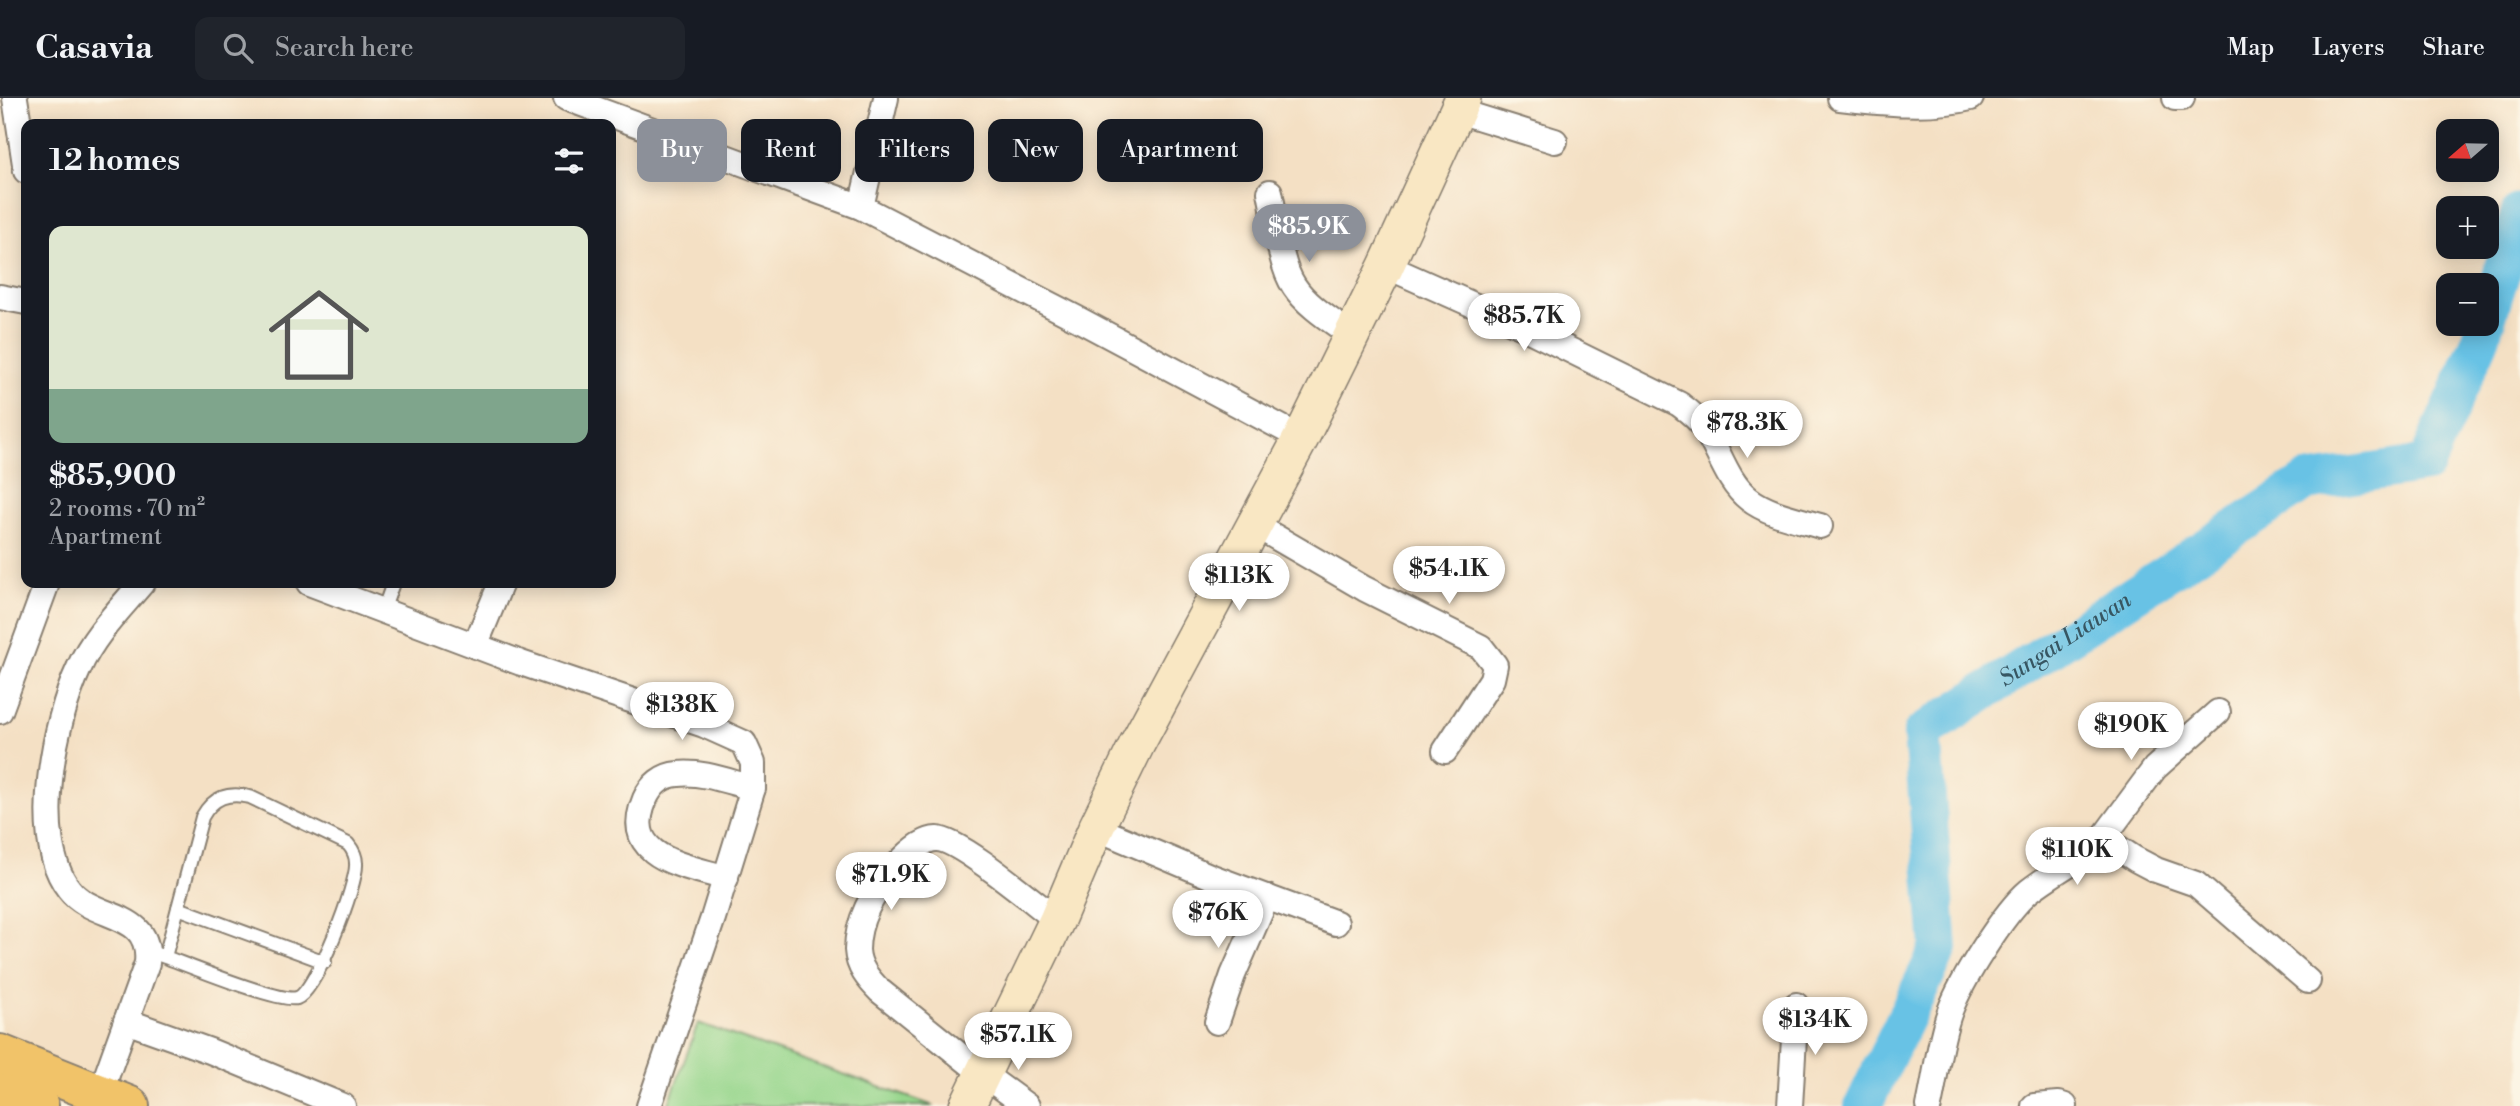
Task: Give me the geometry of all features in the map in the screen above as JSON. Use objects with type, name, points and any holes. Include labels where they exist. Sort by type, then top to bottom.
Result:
[{"type":"main road","points":[[0,1054],[115,1100]]},
{"type":"main road","points":[[0,1093],[39,1106]]},
{"type":"street","points":[[15,98],[21,138]]},
{"type":"street","points":[[566,98],[861,207],[1301,438]]},
{"type":"street","points":[[861,207],[886,98]]},
{"type":"street","points":[[1840,98],[1882,103],[1921,103],[1955,102],[1972,98]]},
{"type":"street","points":[[2175,98],[2182,98]]},
{"type":"street","points":[[967,1106],[1057,920],[1096,828],[1137,744],[1301,438],[1386,266],[1460,105],[1555,141]]},
{"type":"street","points":[[1270,192],[1282,253],[1292,283],[1305,299],[1351,335]]},
{"type":"street","points":[[1386,266],[1525,328],[1678,404],[1703,426],[1735,485],[1746,497],[1770,510],[1820,527]]},
{"type":"street","points":[[0,297],[21,301]]},
{"type":"street","points":[[1255,525],[1365,589],[1473,642],[1489,655],[1494,665],[1492,679],[1445,751]]},
{"type":"street","points":[[0,711],[45,588]]},
{"type":"street","points":[[115,1100],[126,1021],[146,963],[156,954],[136,927],[88,906],[76,898],[67,887],[58,871],[48,818],[49,785],[55,747],[78,668],[94,642],[138,588]]},
{"type":"street","points":[[322,588],[475,646],[704,725],[744,743],[753,763],[753,788],[726,878],[649,1106]]},
{"type":"street","points":[[475,646],[499,588]]},
{"type":"street","points":[[1929,1106],[1949,1014],[1963,983],[2006,916],[2030,890],[2073,863],[2103,838],[2155,768],[2218,712]]},
{"type":"street","points":[[726,878],[675,863],[658,855],[640,836],[638,818],[651,789],[659,780],[676,774],[692,774],[753,788]]},
{"type":"street","points":[[1096,828],[1336,923]]},
{"type":"street","points":[[2103,838],[2156,870],[2196,884],[2308,981]]},
{"type":"street","points":[[1027,1106],[891,1000],[866,976],[857,951],[858,931],[877,890],[908,854],[920,844],[937,839],[959,847],[1057,920]]},
{"type":"street","points":[[1217,1023],[1241,954],[1267,897]]},
{"type":"street","points":[[1790,1106],[1796,1005]]},
{"type":"street","points":[[126,1021],[210,1051],[343,1106]]},
{"type":"street","points":[[2034,1106],[2065,1106]]},
{"type":"lane","points":[[383,611],[392,588]]},
{"type":"lane","points":[[237,794],[250,797],[348,844],[354,852],[355,873],[325,962],[304,994],[298,998],[287,999],[156,954],[178,908],[202,817],[208,805],[218,798],[237,794]]},
{"type":"lane","points":[[178,908],[325,962]]},
{"type":"green space","points":[[698,1023],[934,1106],[668,1106]]},
{"type":"waterway","name":"Sungai Liawan","points":[[2499,280],[2520,212]]},
{"type":"waterway","name":"Sungai Liawan","points":[[1863,1106],[1939,948],[1922,733],[2306,482],[2426,464],[2481,336]]}]
